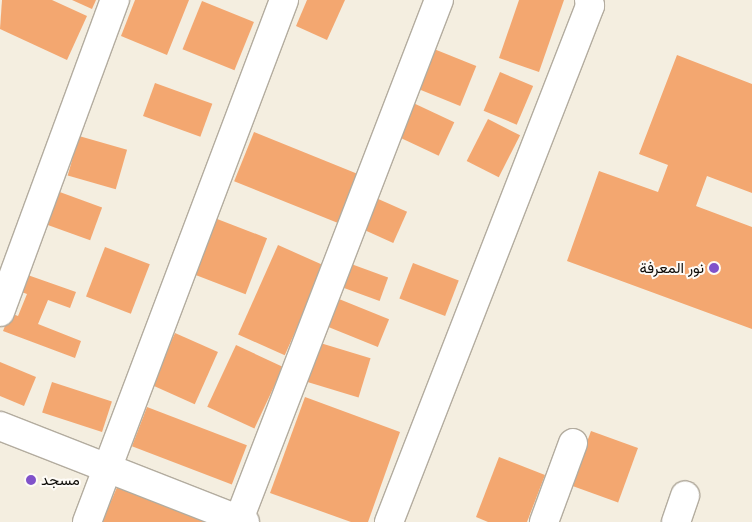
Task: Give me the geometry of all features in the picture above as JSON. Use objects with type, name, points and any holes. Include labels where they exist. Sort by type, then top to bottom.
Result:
[{"type":"street","points":[[0,312],[115,0]]},
{"type":"street","points":[[87,522],[111,468],[284,0]]},
{"type":"street","points":[[0,426],[111,468],[241,521],[439,0]]},
{"type":"street","points":[[389,522],[590,6],[588,0]]},
{"type":"street","points":[[544,522],[573,443]]},
{"type":"street","points":[[676,522],[685,496]]},
{"type":"building","points":[[2,0],[52,0],[87,16],[67,60],[0,29]]},
{"type":"building","points":[[72,0],[96,0],[92,9]]},
{"type":"building","points":[[135,0],[189,0],[167,55],[121,36]]},
{"type":"building","points":[[307,0],[345,0],[327,40],[296,26]]},
{"type":"building","points":[[519,0],[564,0],[539,72],[499,58]]},
{"type":"building","points":[[202,1],[254,22],[234,70],[183,49]]},
{"type":"building","points":[[429,47],[476,66],[460,106],[413,87]]},
{"type":"building","points":[[677,55],[752,84],[752,193],[707,176],[696,206],[752,227],[752,329],[567,261],[599,171],[658,192],[668,165],[639,154]]},
{"type":"building","points":[[500,72],[533,86],[517,125],[484,111]]},
{"type":"building","points":[[155,83],[212,104],[200,137],[143,116]]},
{"type":"building","points":[[409,101],[454,122],[439,156],[393,135]]},
{"type":"building","points":[[488,119],[520,135],[499,177],[467,161]]},
{"type":"building","points":[[254,132],[358,174],[338,223],[234,181]]},
{"type":"building","points":[[79,136],[127,150],[116,189],[68,175]]},
{"type":"building","points":[[57,191],[102,207],[90,240],[45,224]]},
{"type":"building","points":[[376,198],[407,212],[393,243],[362,229]]},
{"type":"building","points":[[212,217],[267,238],[246,294],[190,273]]},
{"type":"building","points":[[278,245],[325,266],[285,355],[238,335]]},
{"type":"building","points":[[105,247],[150,264],[131,314],[86,296]]},
{"type":"building","points":[[343,261],[388,277],[380,301],[334,284]]},
{"type":"building","points":[[413,263],[459,281],[445,316],[399,298]]},
{"type":"building","points":[[22,273],[76,292],[70,308],[48,300],[38,324],[81,341],[75,358],[3,331],[10,313],[18,316],[27,294],[16,290]]},
{"type":"building","points":[[339,299],[389,319],[378,347],[328,327]]},
{"type":"building","points":[[175,333],[218,352],[195,404],[152,385]]},
{"type":"building","points":[[317,342],[371,358],[359,398],[305,381]]},
{"type":"building","points":[[236,345],[283,367],[254,429],[207,407]]},
{"type":"building","points":[[0,362],[36,377],[24,406],[0,396]]},
{"type":"building","points":[[52,382],[112,401],[102,432],[42,412]]},
{"type":"building","points":[[305,397],[400,432],[368,522],[351,522],[270,493]]},
{"type":"building","points":[[147,407],[247,445],[232,485],[132,446]]},
{"type":"building","points":[[591,431],[638,448],[618,503],[571,486]]},
{"type":"building","points":[[499,457],[545,475],[527,522],[488,522],[476,517]]},
{"type":"building","points":[[121,478],[208,522],[102,522]]},
{"type":"place","name":"نور المعرفة","points":[[714,268]]},
{"type":"place","name":"مسجد","points":[[31,480]]}]
